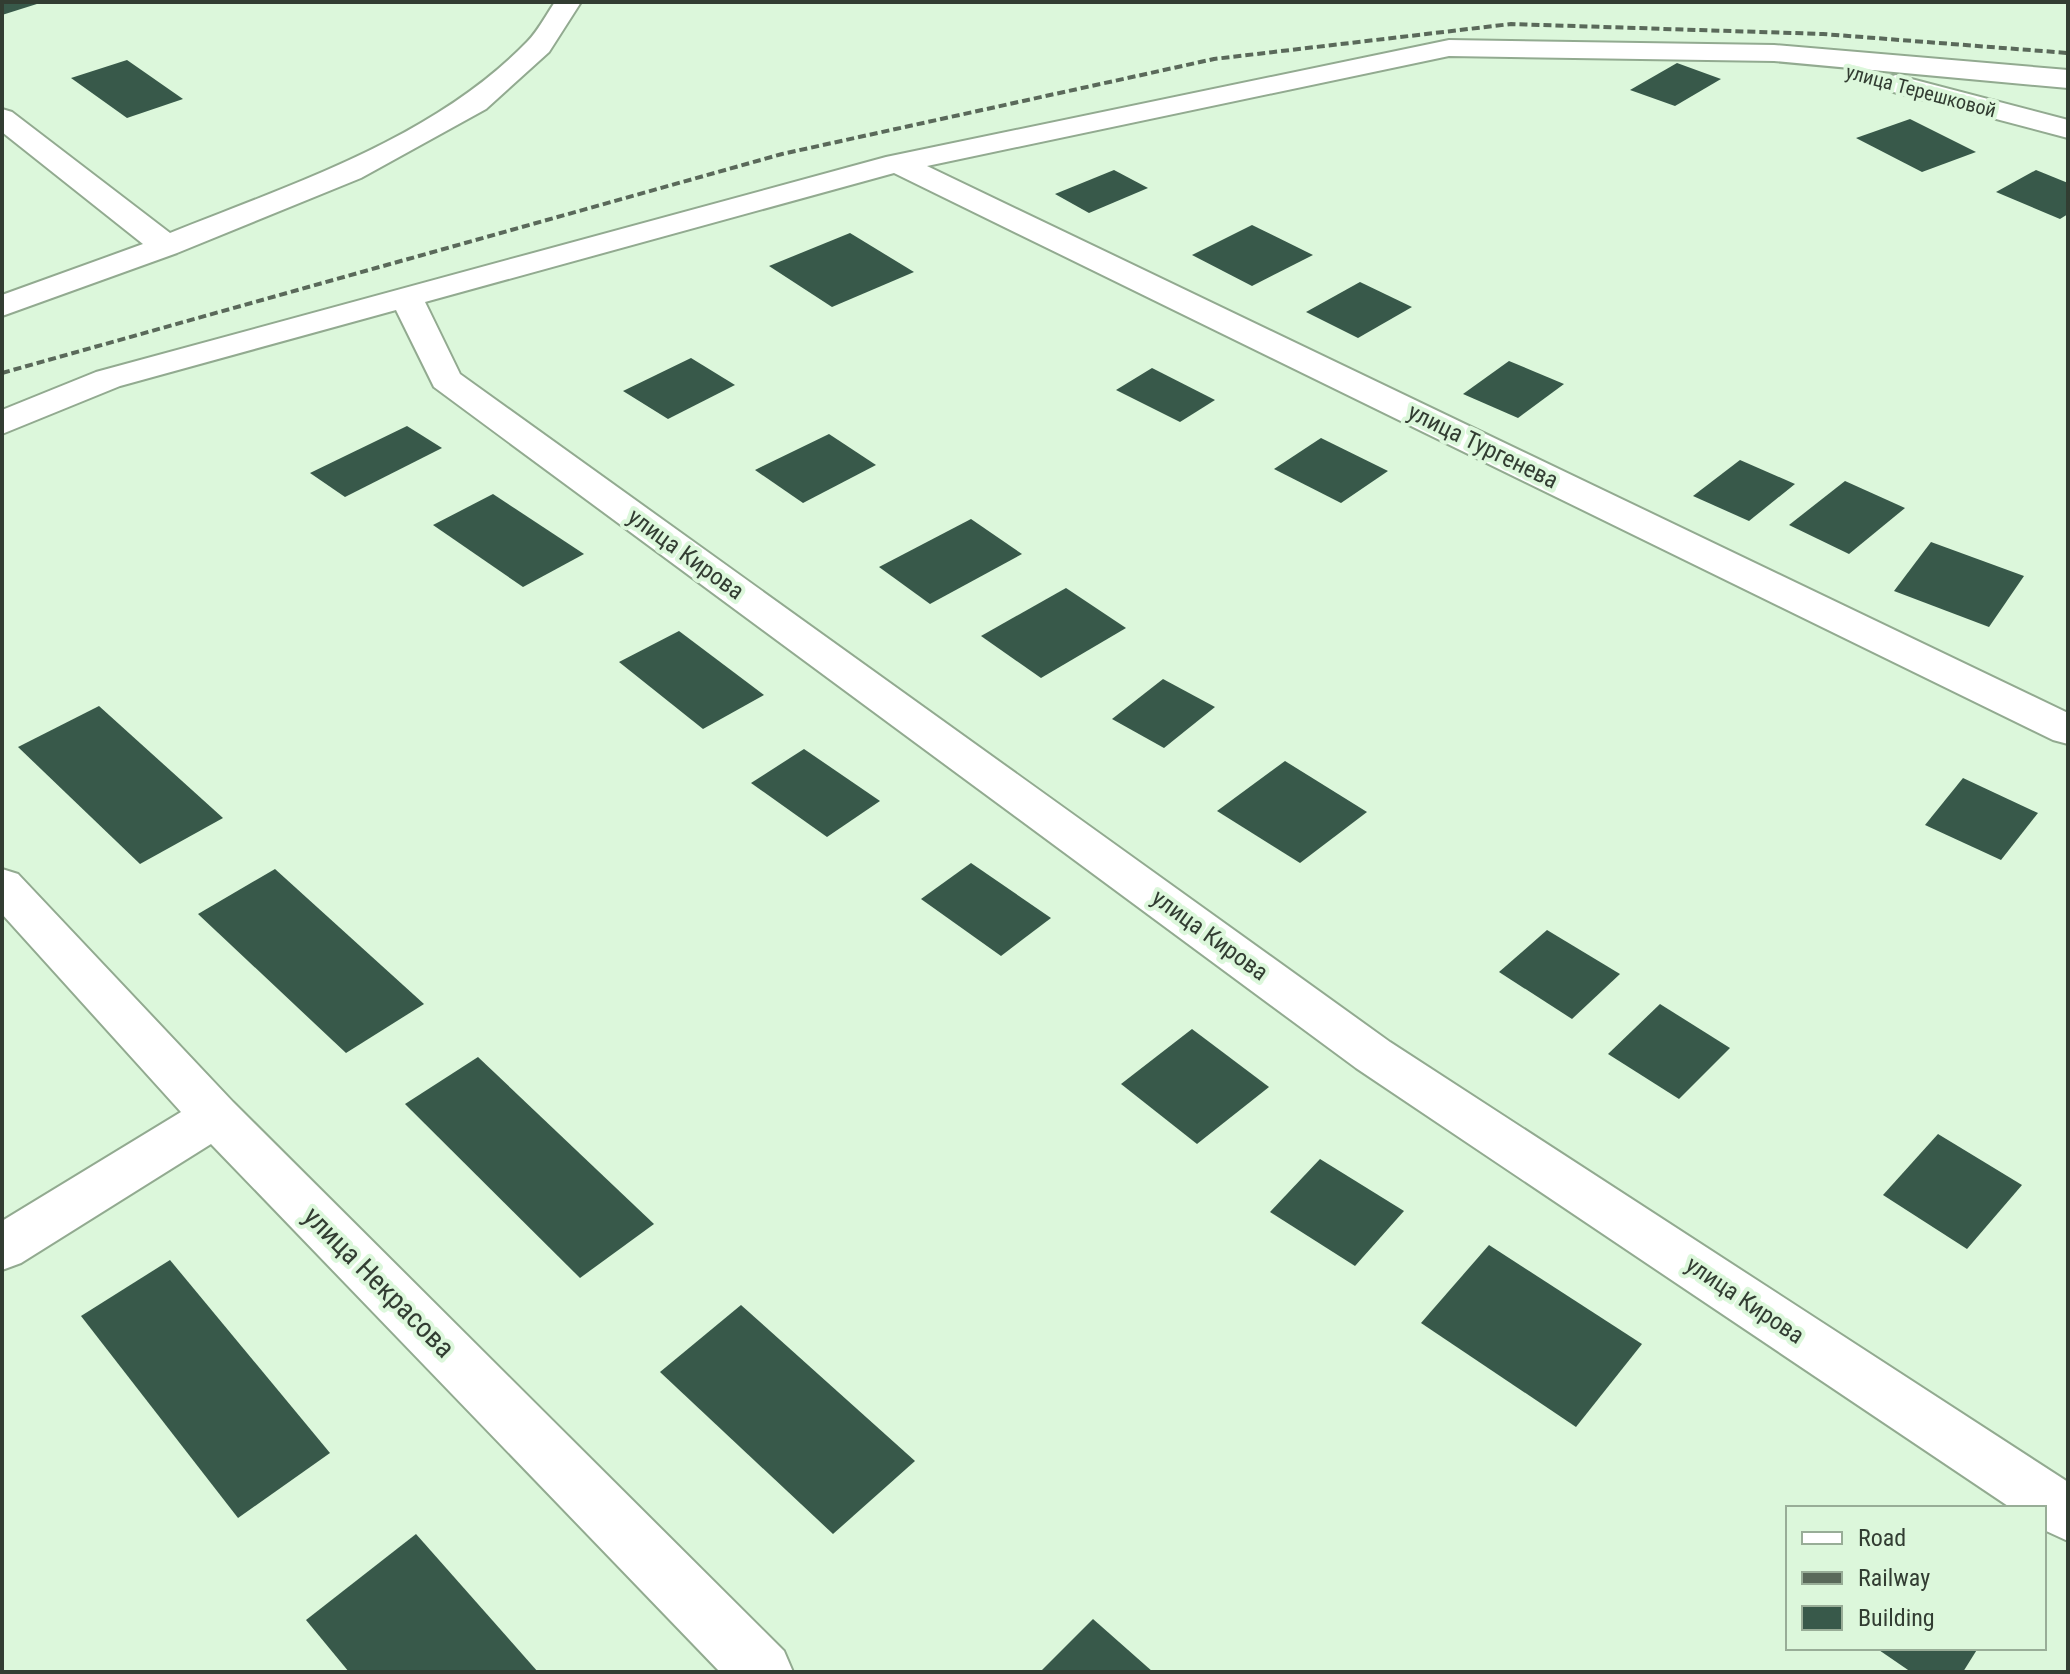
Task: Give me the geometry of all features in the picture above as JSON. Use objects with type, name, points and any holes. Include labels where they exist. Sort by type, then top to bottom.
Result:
[{"type":"street","points":[[2,306],[166,246],[350,172],[476,103],[539,46],[568,2]]},
{"type":"street","points":[[2,423],[108,379],[897,163],[1449,48],[1774,53],[2068,79]]},
{"type":"street","name":"улица Терешковой","points":[[1774,53],[2068,129]]},
{"type":"street","points":[[2,118],[166,246]]},
{"type":"street","name":"улица Тургенева","points":[[897,163],[2068,730]]},
{"type":"street","name":"улица Кирова","points":[[406,297],[446,380],[1373,1055],[2068,1514]]},
{"type":"street","name":"улица Некрасова","points":[[2,885],[215,1116],[762,1672]]},
{"type":"street","points":[[2,1248],[215,1116]]},
{"type":"building","points":[[2,2],[40,2],[40,3],[2,15]]},
{"type":"building","points":[[127,60],[183,99],[127,118],[71,78]]},
{"type":"building","points":[[1677,63],[1721,79],[1675,106],[1630,90]]},
{"type":"building","points":[[1910,119],[1976,152],[1922,172],[1856,138]]},
{"type":"building","points":[[1114,170],[1148,188],[1089,213],[1055,194]]},
{"type":"building","points":[[2036,170],[2068,183],[2068,214],[2060,219],[1996,192]]},
{"type":"building","points":[[1252,225],[1313,255],[1252,286],[1192,255]]},
{"type":"building","points":[[850,233],[914,272],[832,307],[769,266]]},
{"type":"building","points":[[1360,282],[1412,307],[1358,338],[1306,312]]},
{"type":"building","points":[[691,358],[735,385],[668,419],[623,391]]},
{"type":"building","points":[[1509,361],[1564,384],[1518,418],[1463,394]]},
{"type":"building","points":[[1152,368],[1215,400],[1180,422],[1116,390]]},
{"type":"building","points":[[407,426],[442,448],[345,497],[310,473]]},
{"type":"building","points":[[829,434],[876,465],[803,503],[755,470]]},
{"type":"building","points":[[1321,438],[1388,471],[1341,503],[1274,469]]},
{"type":"building","points":[[1740,460],[1795,484],[1749,521],[1693,496]]},
{"type":"building","points":[[1845,481],[1905,508],[1849,554],[1789,525]]},
{"type":"building","points":[[493,494],[584,554],[523,587],[433,525]]},
{"type":"building","points":[[971,519],[1022,554],[930,604],[879,567]]},
{"type":"building","points":[[1931,542],[2024,576],[1989,627],[1894,591]]},
{"type":"building","points":[[1066,588],[1126,628],[1041,678],[981,636]]},
{"type":"building","points":[[679,631],[764,695],[703,729],[619,662]]},
{"type":"building","points":[[1163,679],[1215,707],[1164,748],[1112,719]]},
{"type":"building","points":[[99,706],[223,818],[140,864],[18,747]]},
{"type":"building","points":[[804,749],[880,801],[827,837],[751,783]]},
{"type":"building","points":[[1285,761],[1367,812],[1300,863],[1217,811]]},
{"type":"building","points":[[1963,778],[2038,813],[2001,860],[1925,825]]},
{"type":"building","points":[[971,863],[1051,918],[1001,956],[921,899]]},
{"type":"building","points":[[275,869],[424,1004],[346,1053],[198,914]]},
{"type":"building","points":[[1547,930],[1620,974],[1572,1019],[1499,972]]},
{"type":"building","points":[[1660,1004],[1730,1048],[1679,1099],[1608,1054]]},
{"type":"building","points":[[1192,1029],[1269,1087],[1197,1144],[1121,1084]]},
{"type":"building","points":[[478,1057],[654,1224],[580,1278],[405,1104]]},
{"type":"building","points":[[1938,1134],[2022,1185],[1967,1249],[1883,1195]]},
{"type":"building","points":[[1320,1159],[1404,1211],[1355,1266],[1270,1212]]},
{"type":"building","points":[[1489,1245],[1642,1344],[1576,1427],[1421,1323]]},
{"type":"building","points":[[170,1260],[330,1453],[238,1518],[81,1316]]},
{"type":"building","points":[[741,1305],[915,1461],[833,1534],[660,1372]]},
{"type":"building","points":[[416,1534],[538,1672],[349,1672],[306,1620]]},
{"type":"building","points":[[1093,1619],[1153,1672],[1040,1672]]},
{"type":"building","points":[[1879,1650],[1977,1650],[1963,1672],[1911,1672]]},
{"type":"railway","points":[[2,373],[782,154],[1214,59],[1511,24],[1823,34],[2068,53]]}]
